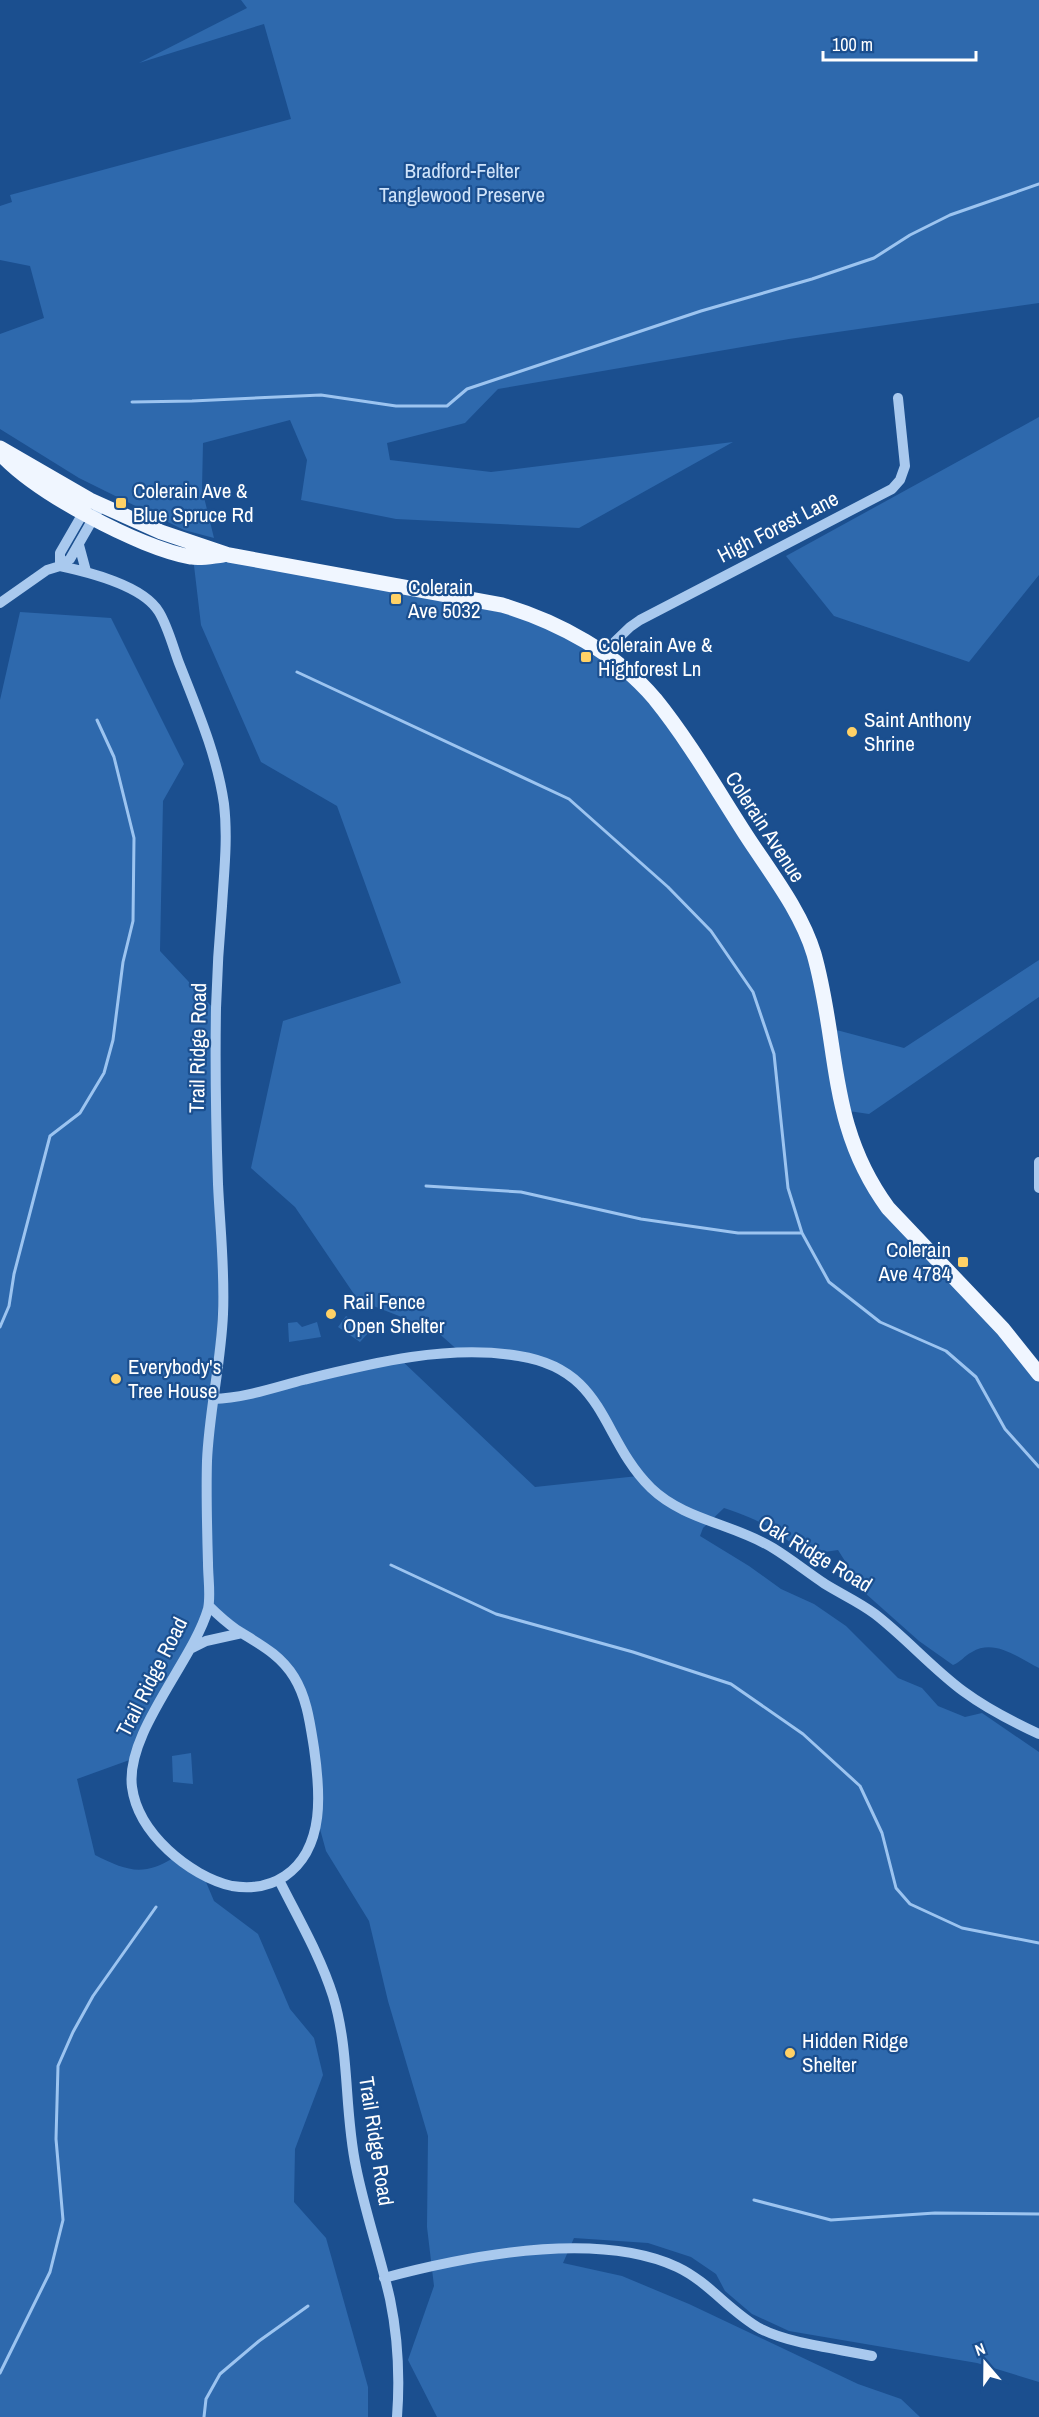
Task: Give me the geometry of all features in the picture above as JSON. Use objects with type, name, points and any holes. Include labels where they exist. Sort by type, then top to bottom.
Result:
[{"type":"main road","name":"Colerain Avenue","points":[[0,448],[92,509]]},
{"type":"main road","name":"Colerain Avenue","points":[[0,453],[13,467],[158,547],[193,557],[229,555],[502,605],[552,623],[618,663],[654,698],[680,734],[781,889],[808,938],[814,955],[829,1028],[842,1110],[857,1155],[874,1190],[888,1208],[1003,1329],[1039,1374]]},
{"type":"street","name":"High Forest Lane","points":[[603,653],[640,620],[892,489],[900,480],[905,466],[898,398]]},
{"type":"street","points":[[0,603],[47,570],[60,566],[70,559],[79,545],[92,509]]},
{"type":"street","points":[[60,566],[60,553],[92,509]]},
{"type":"street","points":[[79,545],[86,571]]},
{"type":"street","name":"Trail Ridge Road","points":[[60,566],[86,571],[134,591],[155,606],[205,729],[221,783],[226,839],[216,1011],[216,1118],[224,1282],[221,1335],[207,1457],[209,1606],[190,1650],[164,1693],[139,1744],[132,1772],[132,1787],[150,1827],[175,1857],[193,1870],[216,1881],[234,1886],[257,1887],[279,1880],[294,1870],[307,1854],[314,1837],[319,1780],[311,1729],[304,1699],[292,1674],[281,1659],[242,1633],[209,1606]]},
{"type":"street","points":[[1039,1162],[1039,1188]]},
{"type":"street","name":"Oak Ridge Road","points":[[213,1399],[244,1396],[319,1376],[417,1356],[461,1353],[504,1354],[538,1360],[553,1366],[568,1375],[593,1397],[639,1476],[669,1502],[686,1512],[755,1537],[775,1549],[876,1614],[964,1692],[1017,1724],[1039,1734]]},
{"type":"street","points":[[190,1650],[206,1641],[242,1633]]},
{"type":"street","name":"Trail Ridge Road","points":[[279,1880],[313,1947],[333,1996],[342,2044],[355,2164],[396,2336],[399,2380],[397,2417]]},
{"type":"street","points":[[384,2278],[464,2259],[540,2250],[576,2249],[642,2256],[660,2260],[694,2277],[746,2320],[763,2330],[781,2337],[872,2356]]},
{"type":"green space","name":"Bradford-Felter Tanglewood Preserve","points":[[241,0],[1039,0],[1039,303],[789,339],[498,389],[465,423],[387,443],[390,460],[491,472],[733,442],[579,528],[396,519],[301,500],[307,460],[290,420],[203,443],[202,489],[214,538],[184,530],[79,478],[0,429],[0,334],[44,318],[30,266],[0,260],[0,206],[12,202],[10,195],[291,119],[264,24],[139,63],[247,8]]},
{"type":"green space","points":[[1039,417],[1039,575],[969,662],[834,616],[786,556]]},
{"type":"green space","points":[[229,555],[552,623],[654,698],[798,919],[829,1028],[904,1048],[1039,960],[1039,997],[869,1114],[842,1110],[861,1166],[1039,1374],[1039,1668],[1006,1651],[989,1647],[972,1652],[953,1665],[919,1641],[865,1593],[838,1550],[804,1555],[767,1526],[724,1508],[703,1528],[700,1536],[781,1589],[814,1604],[846,1626],[898,1678],[922,1688],[938,1706],[965,1717],[982,1713],[1039,1752],[1039,2382],[977,2363],[789,2331],[752,2314],[725,2291],[716,2274],[691,2257],[648,2243],[574,2238],[563,2263],[622,2276],[689,2304],[858,2384],[901,2399],[920,2417],[437,2417],[408,2360],[434,2286],[427,2227],[428,2136],[388,2001],[369,1921],[326,1851],[317,1818],[311,1729],[292,1674],[209,1607],[135,1758],[77,1779],[95,1855],[116,1865],[135,1870],[154,1867],[175,1857],[203,1875],[214,1901],[258,1934],[290,2009],[314,2038],[323,2075],[295,2149],[294,2202],[326,2238],[368,2387],[368,2417],[0,2417],[0,700],[20,612],[111,618],[184,764],[163,801],[160,951],[216,1011],[222,1240],[213,1399],[399,1358],[535,1487],[638,1476],[601,1409],[553,1366],[461,1353],[435,1330],[358,1300],[295,1207],[251,1168],[283,1021],[401,983],[337,806],[261,762],[201,625],[193,557]]},
{"type":"green space","points":[[346,1316],[370,1331],[360,1342],[338,1327]]},
{"type":"green space","points":[[297,1322],[302,1327],[317,1322],[321,1337],[289,1342],[288,1323]]},
{"type":"green space","points":[[191,1753],[193,1784],[173,1782],[172,1756]]},
{"type":"waterway","points":[[132,402],[321,395],[396,406],[447,406],[467,389],[701,311],[812,279],[874,258],[910,235],[950,215],[1039,184]]},
{"type":"waterway","points":[[297,672],[569,799],[668,887],[711,931],[753,992],[774,1054],[788,1188],[802,1233],[829,1282],[880,1322],[946,1351],[976,1377],[1005,1429],[1039,1467]]},
{"type":"waterway","points":[[0,1327],[9,1306],[14,1274],[50,1136],[80,1113],[104,1073],[113,1040],[123,962],[133,921],[134,838],[114,757],[97,720]]},
{"type":"waterway","points":[[426,1186],[521,1192],[641,1219],[738,1233],[802,1233]]},
{"type":"waterway","points":[[391,1565],[496,1614],[633,1652],[731,1684],[803,1734],[860,1786],[882,1833],[896,1888],[910,1904],[962,1928],[1039,1943]]},
{"type":"waterway","points":[[0,2373],[50,2272],[63,2220],[56,2139],[58,2066],[93,1996],[156,1907]]},
{"type":"waterway","points":[[754,2200],[831,2220],[935,2213],[1039,2214]]},
{"type":"waterway","points":[[204,2417],[206,2399],[220,2374],[259,2341],[308,2306]]},
{"type":"place","name":"Colerain Ave & Blue Spruce Rd","points":[[121,503]]},
{"type":"place","name":"Colerain Ave 5032","points":[[396,599]]},
{"type":"place","name":"Colerain Ave & Highforest Ln","points":[[586,657]]},
{"type":"place","name":"Saint Anthony Shrine","points":[[852,732]]},
{"type":"place","name":"Colerain Ave 4784","points":[[963,1262]]},
{"type":"place","name":"Rail Fence Open Shelter","points":[[331,1314]]},
{"type":"place","name":"Everybody's Tree House","points":[[116,1379]]},
{"type":"place","name":"Hidden Ridge Shelter","points":[[790,2053]]}]
